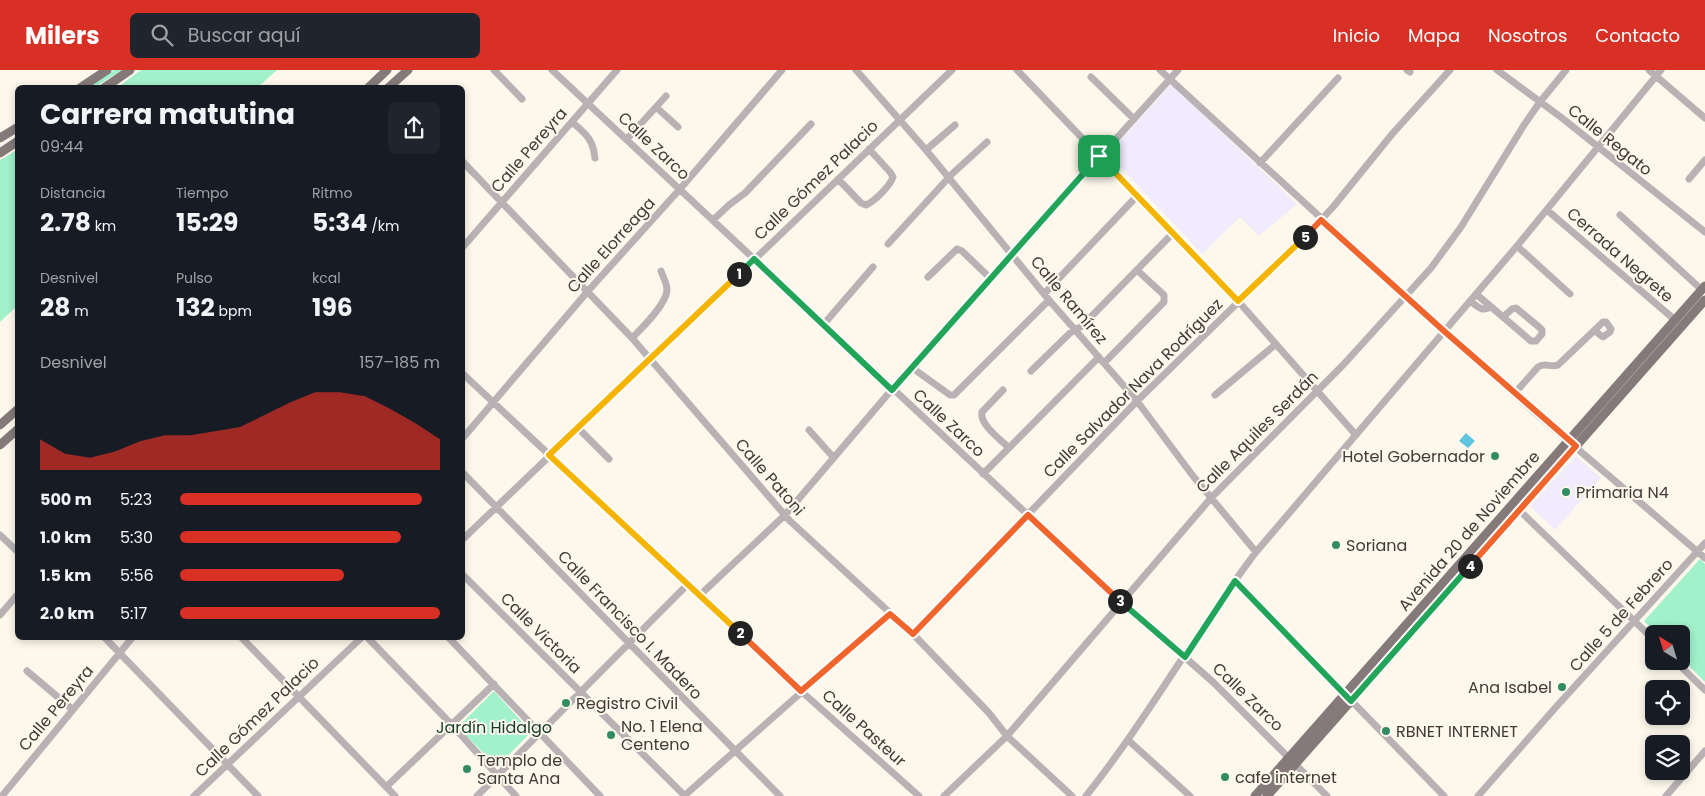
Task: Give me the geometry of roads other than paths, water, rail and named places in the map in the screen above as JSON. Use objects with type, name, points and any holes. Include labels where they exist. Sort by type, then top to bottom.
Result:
[{"type":"main road","points":[[84,85],[107,70]]},
{"type":"main road","points":[[108,85],[130,70]]},
{"type":"main road","points":[[388,70],[390,85]]},
{"type":"main road","points":[[371,85],[388,70]]},
{"type":"main road","points":[[393,85],[408,70]]},
{"type":"main road","points":[[0,138],[15,129]]},
{"type":"main road","points":[[0,152],[15,143]]},
{"type":"main road","name":"Avenida 20 de Noviembre","points":[[1254,796],[1293,760],[1348,698],[1572,443],[1703,288]]},
{"type":"main road","name":"Avenida 20 de Noviembre","points":[[1348,698],[1520,510],[1572,443],[1705,300]]},
{"type":"main road","points":[[0,425],[15,412]]},
{"type":"main road","points":[[0,445],[15,432]]},
{"type":"main road","name":"Avenida 20 de Noviembre","points":[[1267,796],[1293,760]]},
{"type":"street","points":[[494,70],[522,99]]},
{"type":"street","name":"Calle Zarco","points":[[552,70],[892,390],[1121,602],[1232,700],[1327,796]]},
{"type":"street","name":"Calle Pereyra","points":[[465,245],[617,70]]},
{"type":"street","name":"Calle Elorreaga","points":[[465,436],[588,291],[680,189],[782,70]]},
{"type":"street","name":"Calle Ramírez","points":[[856,70],[926,150],[1047,297],[1137,401],[1211,498],[1256,552]]},
{"type":"street","name":"Calle Gómez Palacio","points":[[465,537],[952,70]]},
{"type":"street","points":[[1017,70],[1238,301],[1356,434]]},
{"type":"street","points":[[1160,70],[1321,220],[1514,394],[1705,558]]},
{"type":"street","points":[[700,595],[785,515],[990,278],[1178,70]]},
{"type":"street","name":"Calle Salvador Nava Rodríguez","points":[[913,634],[1137,401],[1321,220],[1393,133],[1450,70]]},
{"type":"street","name":"Calle Regato","points":[[1497,70],[1705,232]]},
{"type":"street","name":"Calle Aquiles Serdán","points":[[944,796],[1007,736],[1211,498],[1318,391],[1406,297],[1452,241],[1540,102],[1566,70]]},
{"type":"street","points":[[1648,70],[1705,118]]},
{"type":"street","points":[[1086,796],[1128,740],[1256,552],[1517,246],[1661,70]]},
{"type":"street","points":[[1091,76],[1134,118]]},
{"type":"street","points":[[1260,163],[1338,78]]},
{"type":"street","points":[[626,139],[666,96]]},
{"type":"street","points":[[656,107],[678,127]]},
{"type":"street","points":[[572,122],[590,139],[593,144],[595,158]]},
{"type":"street","points":[[713,220],[746,193],[811,124]]},
{"type":"street","points":[[926,150],[955,125]]},
{"type":"street","points":[[888,244],[948,178],[987,142]]},
{"type":"street","points":[[838,179],[860,203],[866,205],[891,183],[893,177],[890,172],[869,149]]},
{"type":"street","points":[[1689,179],[1705,160]]},
{"type":"street","name":"Calle Patoni","points":[[465,164],[632,338],[785,515],[913,634],[989,714],[1007,736],[1072,796]]},
{"type":"street","points":[[913,368],[952,396],[994,356],[1137,196]]},
{"type":"street","name":"Cerrada Negrete","points":[[1547,210],[1675,320]]},
{"type":"street","points":[[1620,215],[1703,288]]},
{"type":"street","points":[[1031,371],[1070,333],[1082,326],[1173,233]]},
{"type":"street","points":[[1517,246],[1570,294]]},
{"type":"street","points":[[928,277],[954,250],[959,249],[990,278]]},
{"type":"street","points":[[823,325],[873,267]]},
{"type":"street","points":[[983,474],[1162,305],[1164,299],[1161,292],[1138,270]]},
{"type":"street","points":[[632,338],[649,320],[667,292],[661,271]]},
{"type":"street","points":[[1476,294],[1531,341],[1536,341],[1542,334],[1540,327],[1516,308],[1512,309],[1504,317]]},
{"type":"street","points":[[1470,301],[1481,310],[1491,306]]},
{"type":"street","points":[[1514,394],[1538,367],[1544,364],[1558,365],[1595,331]]},
{"type":"street","points":[[1215,395],[1276,344]]},
{"type":"street","name":"Calle Pasteur","points":[[465,376],[801,691],[919,796]]},
{"type":"street","points":[[1003,390],[982,412],[981,419],[1009,448]]},
{"type":"street","points":[[578,428],[609,459]]},
{"type":"street","points":[[809,430],[834,458]]},
{"type":"street","name":"Calle Francisco I. Madero","points":[[465,475],[780,796]]},
{"type":"street","points":[[1520,510],[1645,631]]},
{"type":"street","points":[[0,534],[15,549]]},
{"type":"street","name":"Calle 5 de Febrero","points":[[1478,796],[1705,543]]},
{"type":"street","name":"Calle Victoria","points":[[465,577],[685,796]]},
{"type":"street","points":[[1235,581],[1444,796]]},
{"type":"street","points":[[477,796],[688,584]]},
{"type":"street","points":[[0,615],[15,598]]},
{"type":"street","points":[[685,796],[734,750],[890,614]]},
{"type":"street","points":[[107,640],[258,796]]},
{"type":"street","name":"Calle Pereyra","points":[[2,796],[130,640]]},
{"type":"street","points":[[244,640],[395,796]]},
{"type":"street","name":"Calle Gómez Palacio","points":[[194,796],[359,640]]},
{"type":"street","points":[[370,640],[452,725],[516,796]]},
{"type":"street","points":[[451,640],[600,796]]},
{"type":"street","points":[[1684,670],[1705,690]]},
{"type":"street","points":[[27,671],[72,709]]},
{"type":"street","points":[[386,786],[494,684]]},
{"type":"street","points":[[1128,740],[1190,796]]},
{"type":"street","points":[[1666,796],[1705,751]]},
{"type":"water","points":[[1466,433],[1475,441],[1468,448],[1459,441]]},
{"type":"place","name":"Hotel Gobernador","points":[[1495,456]]},
{"type":"place","name":"Primaria N4","points":[[1566,492]]},
{"type":"place","name":"Soriana","points":[[1336,545]]},
{"type":"place","name":"Ana Isabel","points":[[1562,687]]},
{"type":"place","name":"Registro Civil","points":[[566,703]]},
{"type":"place","name":"RBNET INTERNET","points":[[1386,731]]},
{"type":"place","name":"No. 1 Elena Centeno","points":[[611,735]]},
{"type":"place","name":"Templo de Santa Ana","points":[[467,769]]},
{"type":"place","name":"cafe internet","points":[[1225,777]]},
{"type":"park label","name":"Jardín Hidalgo","points":[[494,727]]}]
